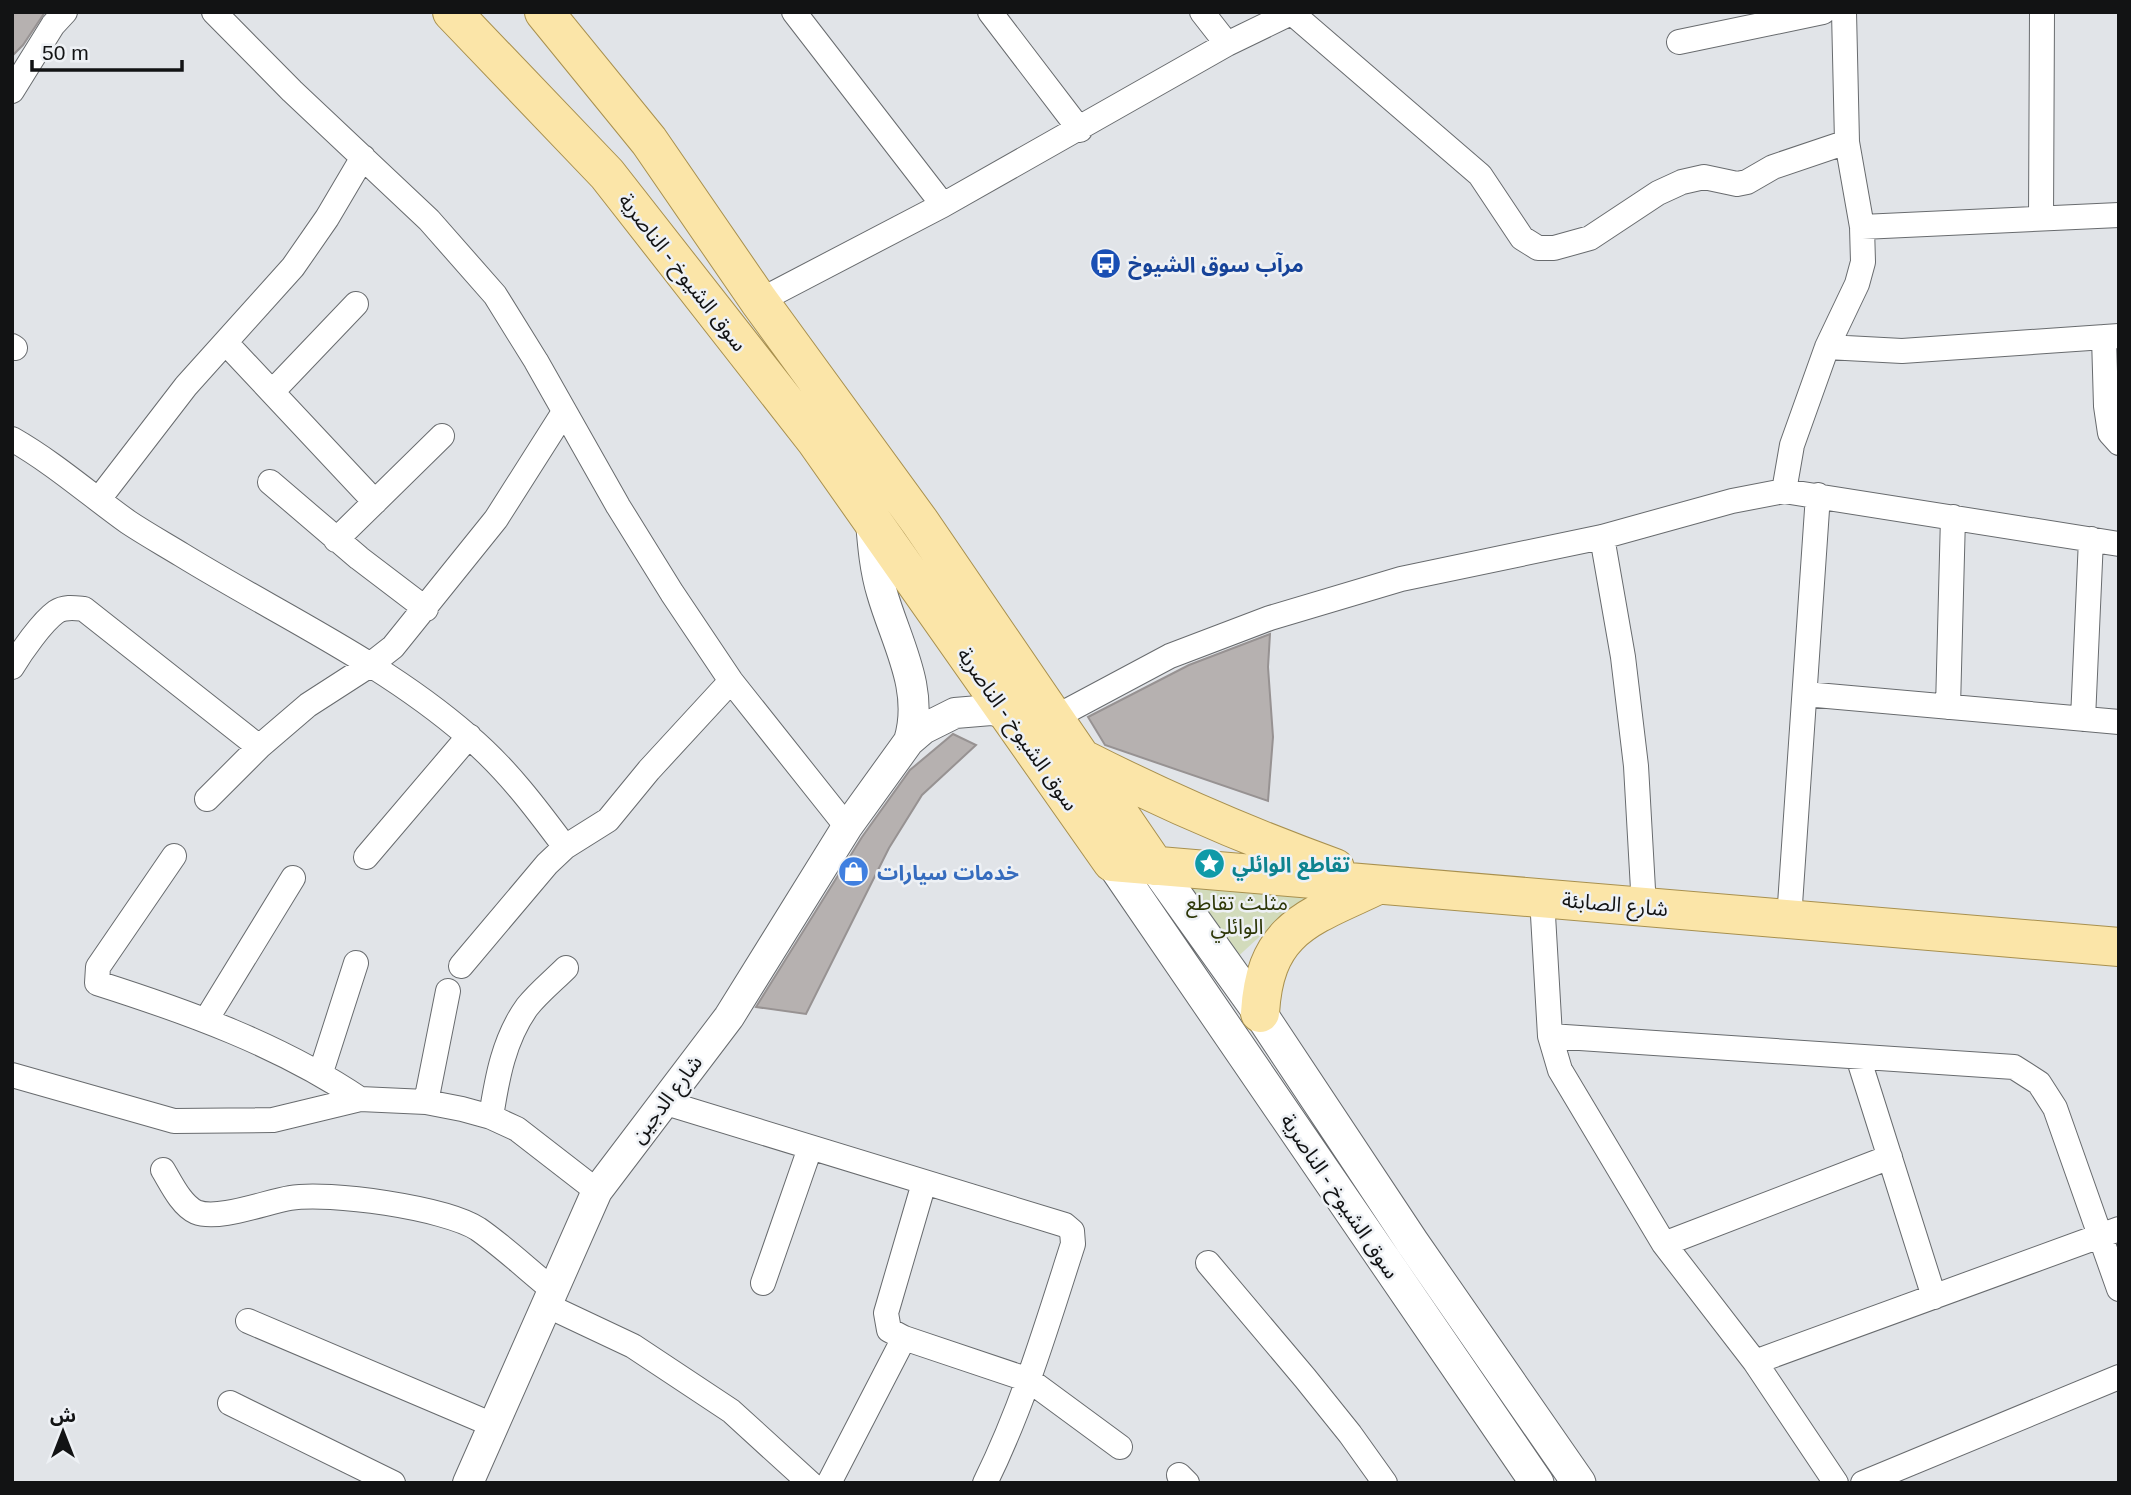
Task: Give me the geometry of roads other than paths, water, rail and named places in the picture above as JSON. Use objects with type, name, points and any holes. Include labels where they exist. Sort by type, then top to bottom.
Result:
[{"type":"main road","name":"سوق الشيوخ - الناصرية","points":[[452,12],[607,174],[816,441],[1112,862],[1537,1483]]},
{"type":"main road","name":"سوق الشيوخ - الناصرية","points":[[544,12],[649,141],[759,301],[920,522],[1052,719],[1260,1013],[1412,1242],[1579,1483]]},
{"type":"main road","points":[[607,174],[649,141]]},
{"type":"main road","points":[[1080,758],[1227,827],[1379,885]]},
{"type":"main road","name":"شارع الصابئة","points":[[1112,862],[2112,948]]},
{"type":"main road","points":[[1260,1013],[1262,983],[1273,955],[1291,932],[1316,914],[1379,885]]},
{"type":"street","points":[[12,91],[53,25],[65,12]]},
{"type":"street","points":[[214,12],[292,91],[429,220],[495,295],[672,593],[731,681],[847,827]]},
{"type":"street","points":[[794,12],[943,205]]},
{"type":"street","points":[[990,12],[1080,130]]},
{"type":"street","points":[[1202,12],[1227,44]]},
{"type":"street","points":[[759,301],[1080,130],[1227,44],[1293,12],[1480,175],[1522,238],[1538,247],[1554,247],[1590,239],[1658,193],[1682,182],[1704,177],[1737,184],[1747,182],[1773,167],[1847,142]]},
{"type":"street","points":[[1679,42],[1823,12]]},
{"type":"street","points":[[1784,491],[1792,445],[1827,347],[1863,262],[1862,227],[1847,142],[1844,12]]},
{"type":"street","points":[[2041,218],[2042,12]]},
{"type":"street","points":[[99,499],[186,386],[293,267],[327,218],[363,157]]},
{"type":"street","points":[[1862,227],[2119,215]]},
{"type":"street","points":[[272,392],[356,304]]},
{"type":"street","points":[[1827,347],[1902,351],[2111,336],[2106,407],[2110,433],[2119,443]]},
{"type":"street","points":[[226,343],[375,502]]},
{"type":"street","points":[[208,799],[259,747],[308,705],[370,666],[393,647],[496,519],[564,412]]},
{"type":"street","points":[[337,540],[442,436]]},
{"type":"street","points":[[12,439],[42,456],[130,523],[370,666],[469,736],[525,793],[565,847]]},
{"type":"street","points":[[270,482],[337,540],[426,609]]},
{"type":"street","points":[[1052,719],[1170,656],[1270,618],[1401,579],[1602,537],[1732,500],[1784,491],[2119,544]]},
{"type":"street","points":[[1789,919],[1818,495]]},
{"type":"street","points":[[1948,707],[1953,517]]},
{"type":"street","name":"شارع الدجين","points":[[871,522],[881,590],[914,695],[914,718],[909,741]]},
{"type":"street","points":[[1602,537],[1623,657],[1636,766],[1644,907]]},
{"type":"street","points":[[2083,719],[2091,539]]},
{"type":"street","points":[[12,667],[22,651],[57,612],[69,607],[84,609],[259,747]]},
{"type":"street","points":[[461,966],[547,864],[565,847],[608,820],[649,770],[731,681]]},
{"type":"street","points":[[1805,694],[2119,722]]},
{"type":"street","name":"شارع الدجين","points":[[468,1483],[597,1191],[729,1017],[847,827],[909,741],[930,724],[955,713],[991,710],[1008,713]]},
{"type":"street","points":[[366,857],[469,736]]},
{"type":"street","points":[[174,856],[97,967],[97,983],[206,1020],[321,1072],[360,1099]]},
{"type":"street","points":[[206,1020],[293,878]]},
{"type":"street","points":[[1542,898],[1550,1035],[1560,1070],[1664,1244],[1755,1362],[1836,1483]]},
{"type":"street","points":[[321,1072],[356,963]]},
{"type":"street","points":[[491,1117],[497,1079],[509,1040],[528,1006],[566,968]]},
{"type":"street","points":[[426,1102],[448,991]]},
{"type":"street","points":[[1550,1035],[2014,1067],[2039,1083],[2055,1108],[2110,1232],[2119,1289]]},
{"type":"street","points":[[1858,1057],[1934,1297]]},
{"type":"street","points":[[12,1075],[174,1121],[273,1119],[360,1099],[426,1102],[491,1117],[517,1129],[597,1191]]},
{"type":"street","points":[[663,1102],[1065,1225],[1072,1231],[1073,1244],[1029,1380],[985,1483]]},
{"type":"street","points":[[763,1283],[810,1148]]},
{"type":"street","points":[[1664,1244],[1890,1157]]},
{"type":"street","points":[[163,1170],[185,1203],[196,1212],[217,1213],[309,1195],[396,1205],[445,1214],[476,1228],[549,1297],[633,1346],[731,1411],[805,1481]]},
{"type":"street","points":[[924,1183],[886,1313],[889,1330],[904,1338],[1029,1380],[1120,1447]]},
{"type":"street","points":[[1755,1362],[2110,1232]]},
{"type":"street","points":[[1208,1263],[1328,1406],[1385,1483]]},
{"type":"street","points":[[248,1321],[493,1425]]},
{"type":"street","points":[[829,1483],[904,1338]]},
{"type":"street","points":[[1863,1483],[2119,1377]]},
{"type":"street","points":[[230,1403],[393,1483]]},
{"type":"place","name":"مرآب سوق الشيوخ","points":[[1105,264]]},
{"type":"place","name":"تقاطع الوائلي","points":[[1209,864]]},
{"type":"place","name":"خدمات سيارات","points":[[854,872]]},
{"type":"park label","name":"مثلث تقاطع الوائلي","points":[[1237,914]]}]
